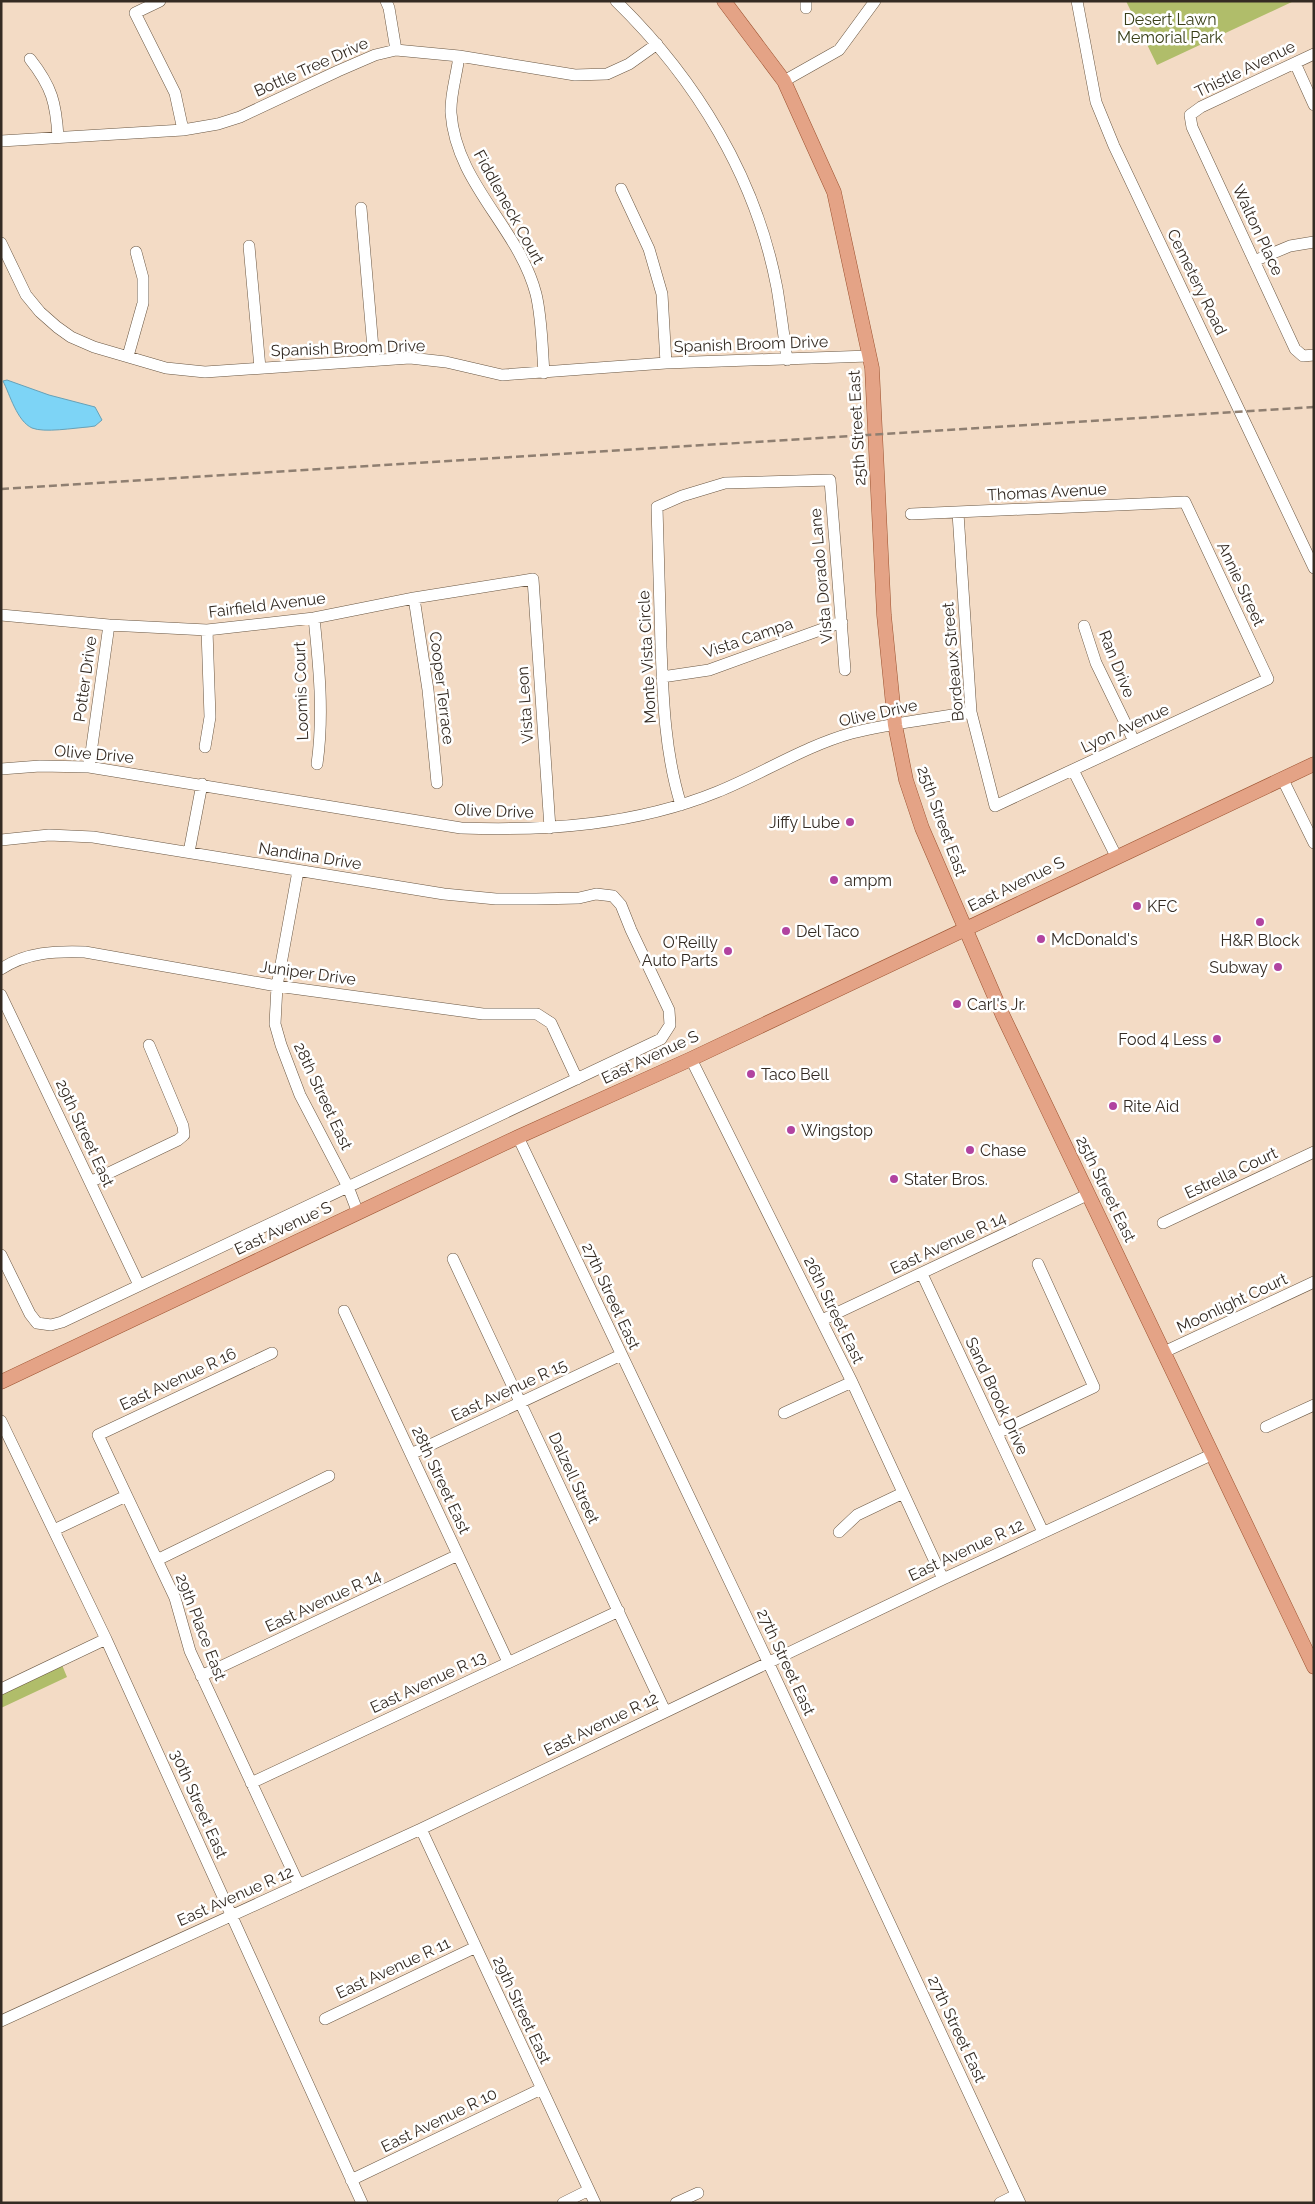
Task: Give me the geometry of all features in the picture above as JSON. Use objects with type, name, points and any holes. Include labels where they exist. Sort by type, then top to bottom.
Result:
[{"type":"main road","name":"25th Street East","points":[[724,1],[784,81],[834,192],[872,368],[884,615],[895,725],[906,780],[922,828],[1003,1016],[1314,1667]]},
{"type":"main road","name":"East Avenue S","points":[[1,1382],[518,1137],[691,1058],[1314,764]]},
{"type":"street","points":[[160,1],[135,13],[175,93],[183,130]]},
{"type":"street","points":[[386,1],[389,8],[396,50]]},
{"type":"street","points":[[616,1],[657,44],[689,83],[744,180],[756,212],[776,287],[787,360]]},
{"type":"street","points":[[784,81],[839,50],[875,1]]},
{"type":"street","name":"Cemetery Road","points":[[1077,1],[1096,102],[1114,146],[1314,568]]},
{"type":"street","name":"Bottle Tree Drive","points":[[1,141],[183,130],[218,124],[240,117],[338,70],[375,55],[396,50],[459,56],[575,76],[607,74],[629,64],[657,44]]},
{"type":"street","name":"Thistle Avenue","points":[[1190,115],[1201,107],[1314,54]]},
{"type":"street","name":"Fiddleneck Court","points":[[459,56],[451,112],[460,152],[476,187],[524,265],[536,294],[544,373]]},
{"type":"street","points":[[30,59],[45,79],[56,107],[58,137]]},
{"type":"street","points":[[1295,62],[1314,105]]},
{"type":"street","name":"Walton Place","points":[[1190,115],[1192,127],[1295,349],[1308,355]]},
{"type":"street","points":[[621,189],[649,249],[662,294],[666,363]]},
{"type":"street","points":[[361,208],[374,360]]},
{"type":"street","points":[[1254,261],[1290,246],[1314,242]]},
{"type":"street","name":"Spanish Broom Drive","points":[[1,243],[26,294],[40,312],[57,327],[71,337],[94,347],[166,368],[205,372],[410,358],[446,362],[502,375],[666,363],[869,356]]},
{"type":"street","points":[[249,246],[260,368]]},
{"type":"street","points":[[128,356],[142,303],[143,278],[136,252]]},
{"type":"street","name":"Vista Dorado Lane","points":[[657,506],[682,496],[725,484],[830,480],[845,670]]},
{"type":"street","name":"Thomas Avenue","points":[[911,514],[1185,502]]},
{"type":"street","name":"Annie Street","points":[[1185,502],[1268,679]]},
{"type":"street","name":"Monte Vista Circle","points":[[657,506],[662,677],[669,753],[681,805]]},
{"type":"street","name":"Bordeaux Street","points":[[958,513],[971,712],[995,806]]},
{"type":"street","name":"Fairfield Avenue","points":[[1,615],[109,625],[208,630],[314,618],[414,598],[533,579]]},
{"type":"street","name":"Vista Leon","points":[[533,579],[550,828]]},
{"type":"street","name":"Cooper Terrace","points":[[414,598],[428,690],[436,783]]},
{"type":"street","name":"Loomis Court","points":[[314,618],[319,659],[321,735],[317,764]]},
{"type":"street","name":"Vista Campa","points":[[662,677],[709,670],[842,622]]},
{"type":"street","name":"Potter Drive","points":[[89,767],[109,625]]},
{"type":"street","name":"Ran Drive","points":[[1084,626],[1096,663],[1134,741]]},
{"type":"street","points":[[205,747],[210,717],[208,630]]},
{"type":"street","name":"Lyon Avenue","points":[[995,806],[1268,679]]},
{"type":"street","name":"Olive Drive","points":[[1,769],[40,766],[89,767],[202,784],[461,828],[510,830],[550,828],[596,824],[681,805],[716,792],[823,743],[852,733],[971,712]]},
{"type":"street","points":[[1073,770],[1116,856]]},
{"type":"street","points":[[1282,778],[1314,843]]},
{"type":"street","points":[[189,852],[202,784]]},
{"type":"street","name":"Nandina Drive","points":[[1,840],[49,835],[93,837],[444,894],[496,899],[579,898],[596,894],[614,896],[621,905],[669,1010],[670,1025]]},
{"type":"street","name":"28th Street East","points":[[298,871],[277,986],[275,1024],[300,1095],[348,1187],[358,1213]]},
{"type":"street","name":"Juniper Drive","points":[[1,969],[12,962],[33,955],[58,951],[85,952],[277,986],[483,1014],[537,1014],[551,1023],[577,1079]]},
{"type":"street","name":"29th Street East","points":[[1,995],[139,1286]]},
{"type":"street","name":"East Avenue S","points":[[1,1255],[30,1314],[37,1323],[51,1325],[62,1322],[661,1039],[670,1025]]},
{"type":"street","points":[[90,1182],[178,1140],[184,1135],[183,1126],[149,1045]]},
{"type":"street","name":"26th Street East","points":[[691,1058],[852,1382],[943,1579]]},
{"type":"street","name":"27th Street East","points":[[518,1137],[768,1662],[1018,2199]]},
{"type":"street","name":"Estrella Court","points":[[1163,1223],[1314,1152]]},
{"type":"street","name":"East Avenue R 14","points":[[822,1320],[1089,1194]]},
{"type":"street","name":"Dalzell Street","points":[[453,1259],[665,1711]]},
{"type":"street","points":[[997,1433],[1094,1387],[1038,1264]]},
{"type":"street","name":"Sand Brook Drive","points":[[922,1274],[1043,1532]]},
{"type":"street","name":"Moonlight Court","points":[[1164,1352],[1314,1282]]},
{"type":"street","name":"28th Street East","points":[[344,1311],[508,1662]]},
{"type":"street","name":"East Avenue R 16","points":[[98,1434],[272,1353]]},
{"type":"street","name":"East Avenue R 15","points":[[411,1454],[621,1355]]},
{"type":"street","points":[[784,1413],[852,1382]]},
{"type":"street","points":[[1266,1427],[1314,1405]]},
{"type":"street","name":"30th Street East","points":[[1,1421],[106,1639],[362,2203]]},
{"type":"street","name":"29th Place East","points":[[98,1434],[175,1598],[190,1651],[201,1676],[298,1885]]},
{"type":"street","name":"East Avenue R 12","points":[[1,2021],[421,1829],[943,1579],[1213,1454]]},
{"type":"street","points":[[157,1560],[329,1476]]},
{"type":"street","points":[[839,1532],[857,1515],[903,1493]]},
{"type":"street","points":[[54,1530],[126,1496]]},
{"type":"street","name":"East Avenue R 14","points":[[201,1676],[458,1555]]},
{"type":"street","name":"East Avenue R 13","points":[[251,1782],[619,1611]]},
{"type":"street","points":[[1,1689],[106,1639]]},
{"type":"street","name":"29th Street East","points":[[421,1829],[595,2203]]},
{"type":"street","name":"East Avenue R 11","points":[[325,2018],[476,1947]]},
{"type":"street","name":"East Avenue R 10","points":[[352,2180],[541,2089]]},
{"type":"street","points":[[563,2203],[589,2190]]},
{"type":"street","points":[[676,2203],[698,2193]]},
{"type":"street","points":[[1000,2203],[1018,2199]]},
{"type":"green space","name":"Desert Lawn Memorial Park","points":[[1126,1],[1294,1],[1157,65]]},
{"type":"green space","points":[[62,1665],[67,1677],[1,1708],[1,1694]]},
{"type":"water","points":[[7,380],[49,395],[95,407],[102,420],[95,426],[88,427],[51,430],[32,428],[18,414],[3,381]]},
{"type":"railway","points":[[1,489],[1314,407]]},
{"type":"place","name":"Jiffy Lube","points":[[850,822]]},
{"type":"place","name":"ampm","points":[[834,880]]},
{"type":"place","name":"KFC","points":[[1137,906]]},
{"type":"place","name":"H&R Block","points":[[1260,922]]},
{"type":"place","name":"Del Taco","points":[[786,931]]},
{"type":"place","name":"McDonald's","points":[[1041,939]]},
{"type":"place","name":"O'Reilly Auto Parts","points":[[728,951]]},
{"type":"place","name":"Subway","points":[[1278,967]]},
{"type":"place","name":"Carl's Jr.","points":[[957,1004]]},
{"type":"place","name":"Food 4 Less","points":[[1217,1039]]},
{"type":"place","name":"Taco Bell","points":[[751,1074]]},
{"type":"place","name":"Rite Aid","points":[[1113,1106]]},
{"type":"place","name":"Wingstop","points":[[791,1130]]},
{"type":"place","name":"Chase","points":[[970,1150]]},
{"type":"place","name":"Stater Bros.","points":[[894,1179]]}]
